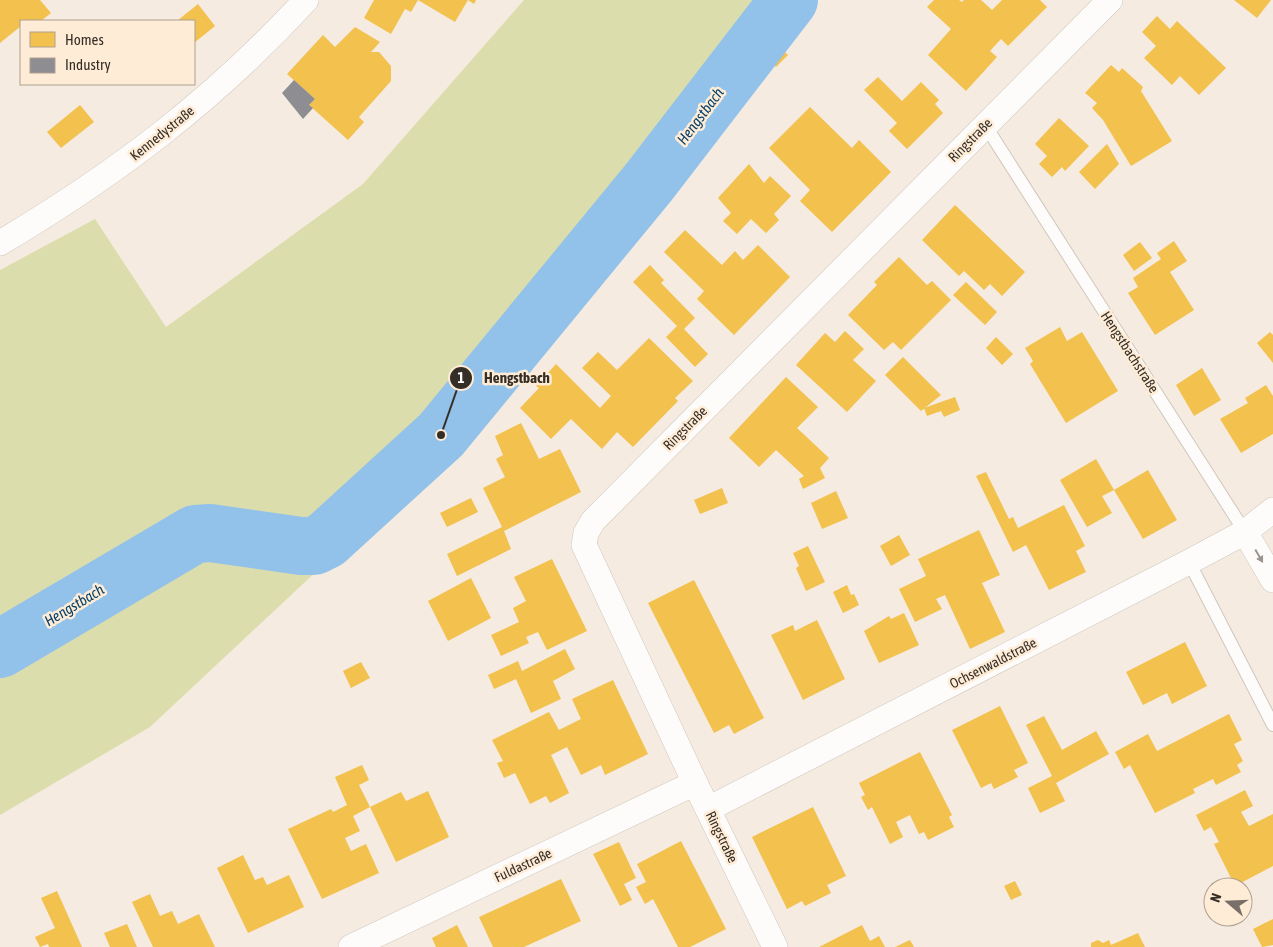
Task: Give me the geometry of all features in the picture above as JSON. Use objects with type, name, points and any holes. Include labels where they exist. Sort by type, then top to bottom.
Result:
[{"type":"street","name":"Ringstraße","points":[[775,947],[695,783],[584,545],[586,533],[593,522],[1110,0]]},
{"type":"street","name":"Kennedystraße","points":[[0,243],[53,211],[127,162],[181,120],[238,68],[303,1]]},
{"type":"street","name":"Ochsenwaldstraße","points":[[708,809],[1189,562],[1245,532],[1273,510]]},
{"type":"street","name":"Hengstbachstraße","points":[[1245,532],[1273,580]]},
{"type":"street","name":"Fuldastraße","points":[[351,947],[695,783]]},
{"type":"lane","name":"Hengstbachstraße","points":[[985,125],[1245,532]]},
{"type":"lane","points":[[1189,562],[1273,725]]},
{"type":"green space","points":[[524,0],[759,0],[735,29],[773,45],[474,424],[150,727],[0,815],[0,270],[95,219],[166,327],[363,184]]},
{"type":"building: Homes","points":[[0,0],[40,0],[51,13],[42,20],[20,20],[20,27],[0,43]]},
{"type":"building: Homes","points":[[374,0],[418,0],[411,12],[405,9],[391,34],[364,18]]},
{"type":"building: Homes","points":[[418,0],[468,0],[455,22]]},
{"type":"building: Homes","points":[[468,0],[476,0],[474,4]]},
{"type":"building: Homes","points":[[934,0],[959,0],[962,2],[964,0],[981,0],[992,10],[1002,0],[1040,0],[1047,7],[1008,46],[1001,39],[990,51],[997,57],[966,91],[928,55],[951,29],[927,7]]},
{"type":"building: Homes","points":[[1234,0],[1271,0],[1257,18]]},
{"type":"building: Homes","points":[[198,4],[215,26],[195,42],[195,20],[178,20]]},
{"type":"building: Homes","points":[[1157,16],[1170,29],[1177,21],[1226,68],[1199,95],[1180,76],[1172,85],[1144,58],[1156,46],[1142,32]]},
{"type":"building: Homes","points":[[355,27],[380,42],[371,52],[379,52],[391,66],[391,81],[359,117],[364,122],[348,140],[309,105],[315,99],[287,74],[323,35],[335,47]]},
{"type":"building: Homes","points":[[777,44],[788,55],[776,67],[765,56]]},
{"type":"building: Homes","points":[[1111,65],[1119,72],[1122,68],[1143,87],[1141,91],[1172,141],[1131,166],[1103,120],[1092,108],[1097,103],[1085,93]]},
{"type":"building: Homes","points":[[878,77],[902,101],[921,82],[939,100],[935,104],[943,113],[907,149],[889,131],[897,123],[864,90]]},
{"type":"building: Homes","points":[[80,105],[94,122],[61,148],[47,132]]},
{"type":"building: Homes","points":[[810,107],[852,148],[859,140],[891,172],[832,232],[800,201],[810,190],[769,148]]},
{"type":"building: Homes","points":[[1059,118],[1089,146],[1065,171],[1062,167],[1052,177],[1039,164],[1047,156],[1035,144]]},
{"type":"building: Homes","points":[[1107,144],[1119,164],[1095,189],[1079,172]]},
{"type":"building: Homes","points":[[749,164],[764,183],[770,176],[791,196],[774,214],[779,220],[766,233],[751,219],[737,234],[723,221],[731,213],[718,198]]},
{"type":"building: Homes","points":[[955,205],[1025,272],[1002,296],[990,284],[984,290],[964,271],[959,276],[922,240]]},
{"type":"building: Homes","points":[[685,230],[722,265],[735,251],[743,260],[758,245],[790,277],[734,335],[697,299],[704,291],[664,252]]},
{"type":"building: Homes","points":[[1174,241],[1187,261],[1170,272],[1194,310],[1155,335],[1128,293],[1138,287],[1133,278],[1161,259],[1157,253]]},
{"type":"building: Homes","points":[[1140,242],[1152,258],[1134,271],[1123,255]]},
{"type":"building: Homes","points":[[899,257],[927,285],[932,281],[951,300],[901,350],[893,342],[884,350],[848,315],[877,285],[874,282]]},
{"type":"building: Homes","points":[[650,265],[664,280],[661,283],[695,318],[684,329],[708,354],[695,367],[666,337],[677,326],[633,282]]},
{"type":"building: Homes","points":[[966,282],[997,312],[985,325],[953,295]]},
{"type":"building: Homes","points":[[1060,327],[1067,341],[1082,332],[1118,391],[1066,423],[1030,364],[1033,361],[1025,348]]},
{"type":"building: Homes","points":[[845,331],[864,349],[853,360],[876,381],[847,412],[796,365],[825,333],[835,342]]},
{"type":"building: Homes","points":[[1270,332],[1273,335],[1273,363],[1257,343]]},
{"type":"building: Homes","points":[[996,337],[1013,354],[1002,365],[986,348]]},
{"type":"building: Homes","points":[[649,338],[693,381],[675,398],[678,401],[633,447],[617,432],[602,449],[571,419],[551,439],[520,408],[539,388],[536,386],[556,364],[600,408],[611,396],[582,368],[598,352],[617,370]]},
{"type":"building: Homes","points":[[903,357],[941,395],[921,411],[885,375]]},
{"type":"building: Homes","points":[[1202,368],[1221,400],[1194,416],[1176,385]]},
{"type":"building: Homes","points":[[786,377],[818,407],[797,428],[829,458],[820,468],[825,478],[803,489],[799,479],[804,476],[776,450],[759,467],[729,438]]},
{"type":"building: Homes","points":[[1266,385],[1273,396],[1273,434],[1241,453],[1220,419],[1248,403],[1245,398]]},
{"type":"building: Homes","points":[[955,397],[960,410],[944,417],[941,411],[927,416],[924,408]]},
{"type":"building: Homes","points":[[521,423],[539,459],[560,449],[581,492],[504,531],[511,549],[457,576],[447,554],[502,527],[483,488],[505,477],[496,459],[503,455],[495,436]]},
{"type":"building: Homes","points":[[1096,459],[1114,490],[1102,496],[1112,513],[1087,527],[1060,480]]},
{"type":"building: Homes","points":[[1148,470],[1177,520],[1143,539],[1114,490]]},
{"type":"building: Homes","points":[[986,472],[1009,519],[1013,517],[1018,528],[1064,505],[1085,546],[1076,551],[1086,572],[1049,590],[1026,545],[1013,552],[976,476]]},
{"type":"building: Homes","points":[[722,488],[728,503],[700,514],[694,500]]},
{"type":"building: Homes","points":[[836,491],[848,518],[822,529],[811,503]]},
{"type":"building: Homes","points":[[471,498],[478,512],[447,527],[440,513]]},
{"type":"building: Homes","points":[[979,530],[1000,575],[982,583],[1005,632],[970,649],[945,595],[936,599],[942,609],[915,622],[899,589],[926,576],[918,559]]},
{"type":"building: Homes","points":[[899,535],[910,555],[891,566],[880,546]]},
{"type":"building: Homes","points":[[808,546],[825,582],[806,591],[796,568],[799,566],[793,553]]},
{"type":"building: Homes","points":[[552,559],[587,631],[547,650],[538,632],[526,637],[529,643],[501,656],[491,635],[519,622],[513,608],[526,601],[514,577]]},
{"type":"building: Homes","points":[[471,578],[491,618],[448,641],[428,601]]},
{"type":"building: Homes","points":[[694,580],[764,718],[734,734],[729,725],[714,733],[648,603]]},
{"type":"building: Homes","points":[[847,585],[851,595],[854,594],[859,605],[843,613],[833,592]]},
{"type":"building: Homes","points":[[904,613],[919,645],[879,663],[864,631],[889,616],[891,619]]},
{"type":"building: Homes","points":[[817,620],[845,679],[803,700],[771,635],[793,625],[795,631]]},
{"type":"building: Homes","points":[[1185,642],[1207,686],[1172,704],[1167,693],[1143,705],[1126,672]]},
{"type":"building: Homes","points":[[565,649],[575,669],[553,681],[561,699],[531,713],[516,679],[494,689],[488,675],[518,661],[522,671]]},
{"type":"building: Homes","points":[[361,662],[370,678],[351,688],[343,671]]},
{"type":"building: Homes","points":[[613,680],[648,754],[605,775],[601,765],[581,775],[567,747],[551,755],[569,793],[550,803],[546,796],[530,804],[515,773],[504,778],[497,763],[503,761],[492,740],[549,712],[559,730],[581,719],[572,699]]},
{"type":"building: Homes","points":[[1000,706],[1028,763],[1014,770],[1018,777],[994,789],[991,783],[981,788],[952,730]]},
{"type":"building: Homes","points":[[1229,714],[1242,740],[1234,744],[1243,761],[1237,765],[1241,772],[1216,785],[1213,779],[1193,789],[1195,793],[1155,813],[1130,765],[1124,769],[1115,752],[1148,734],[1157,751]]},
{"type":"building: Homes","points":[[1044,716],[1062,750],[1096,731],[1109,754],[1056,783],[1065,801],[1040,813],[1028,788],[1052,776],[1026,725]]},
{"type":"building: Homes","points":[[920,752],[952,815],[949,817],[954,827],[928,840],[924,832],[919,834],[910,815],[896,822],[903,837],[890,844],[872,807],[868,810],[861,797],[865,795],[859,783]]},
{"type":"building: Homes","points":[[362,765],[369,780],[359,785],[370,807],[353,816],[360,831],[345,838],[351,851],[366,844],[379,873],[322,899],[288,829],[331,809],[333,812],[347,805],[335,777]]},
{"type":"building: Homes","points":[[1245,790],[1253,806],[1241,812],[1249,826],[1273,814],[1273,866],[1252,877],[1230,877],[1214,844],[1219,842],[1211,827],[1204,831],[1196,815]]},
{"type":"building: Homes","points":[[428,791],[449,837],[396,862],[370,807],[401,792],[406,801]]},
{"type":"building: Homes","points":[[813,807],[846,876],[827,885],[831,893],[805,906],[802,901],[787,909],[752,837]]},
{"type":"building: Homes","points":[[681,841],[726,929],[690,947],[678,947],[653,899],[645,904],[636,887],[646,882],[637,864]]},
{"type":"building: Homes","points":[[619,842],[636,878],[624,884],[632,900],[620,906],[593,854]]},
{"type":"building: Homes","points":[[243,855],[255,880],[263,877],[267,885],[289,875],[304,907],[248,933],[217,868]]},
{"type":"building: Homes","points":[[561,879],[581,921],[524,947],[493,947],[479,917]]},
{"type":"building: Homes","points":[[1015,881],[1022,895],[1011,900],[1004,886]]},
{"type":"building: Homes","points":[[57,891],[82,947],[49,947],[48,944],[40,947],[35,937],[55,928],[41,898]]},
{"type":"building: Homes","points":[[150,894],[160,916],[172,911],[178,924],[199,914],[215,947],[153,947],[132,902]]},
{"type":"building: Homes","points":[[1273,919],[1273,945],[1262,947],[1253,929]]},
{"type":"building: Homes","points":[[127,924],[137,947],[110,947],[104,933]]},
{"type":"building: Homes","points":[[457,925],[468,947],[436,947],[432,938]]},
{"type":"building: Homes","points":[[862,925],[870,941],[879,936],[885,947],[819,947]]},
{"type":"building: Homes","points":[[1138,933],[1145,947],[1091,947],[1091,943],[1098,940],[1103,943],[1109,940],[1111,945]]},
{"type":"building: Homes","points":[[910,940],[914,947],[895,947]]},
{"type":"building: Industry","points":[[294,80],[315,99],[309,105],[313,108],[303,119],[282,93]]},
{"type":"waterway","name":"Hengstbach","points":[[0,649],[195,534],[210,533],[301,546],[314,546],[326,540],[441,435],[649,182],[789,0]]},
{"type":"place","name":"Hengstbach","points":[[441,435]]}]
